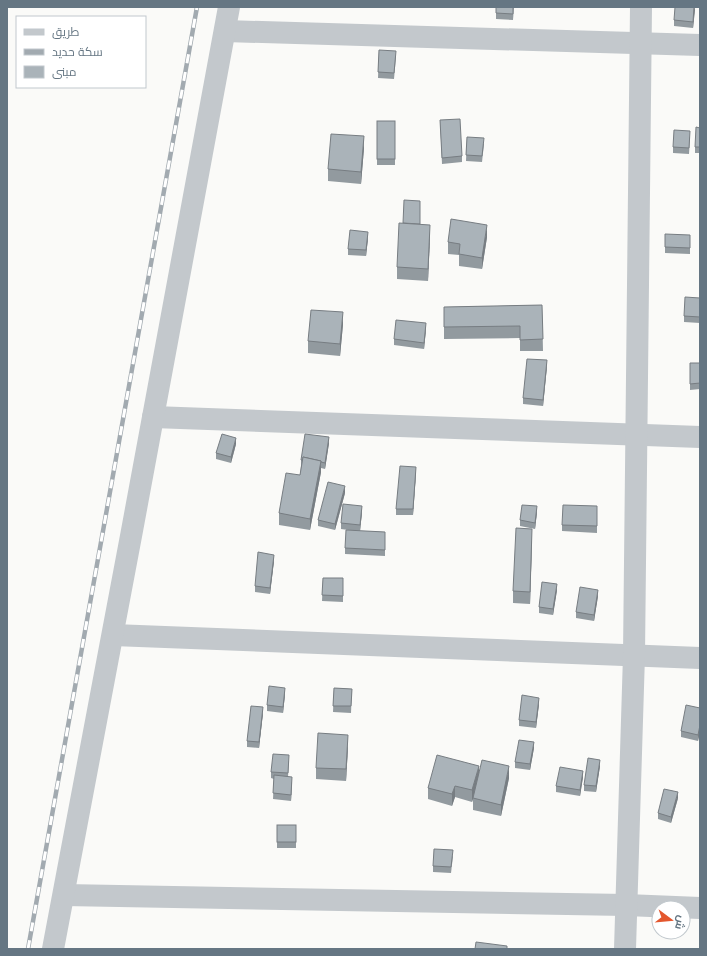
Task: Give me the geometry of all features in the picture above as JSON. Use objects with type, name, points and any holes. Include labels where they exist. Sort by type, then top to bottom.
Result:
[{"type":"street","points":[[53,949],[113,635],[229,7]]},
{"type":"street","points":[[625,949],[634,655],[641,7]]},
{"type":"street","points":[[225,31],[700,45]]},
{"type":"street","points":[[153,417],[700,437]]},
{"type":"street","points":[[113,635],[700,658]]},
{"type":"street","points":[[64,895],[626,905],[700,908]]},
{"type":"building","points":[[496,7],[513,7],[513,14],[496,13]]},
{"type":"building","points":[[675,7],[694,7],[693,22],[674,20]]},
{"type":"building","points":[[379,50],[396,51],[394,73],[378,72]]},
{"type":"building","points":[[460,119],[462,156],[442,158],[440,120]]},
{"type":"building","points":[[377,121],[395,121],[395,159],[377,159]]},
{"type":"building","points":[[696,127],[700,128],[700,147],[695,147]]},
{"type":"building","points":[[674,130],[690,131],[689,148],[673,147]]},
{"type":"building","points":[[331,134],[364,136],[361,172],[328,169]]},
{"type":"building","points":[[467,137],[484,138],[482,156],[466,155]]},
{"type":"building","points":[[404,200],[420,201],[420,224],[403,223]]},
{"type":"building","points":[[451,219],[487,225],[482,258],[459,254],[460,244],[448,242]]},
{"type":"building","points":[[399,223],[430,225],[428,269],[397,267]]},
{"type":"building","points":[[350,230],[368,232],[366,250],[348,249]]},
{"type":"building","points":[[665,234],[690,235],[690,248],[665,247]]},
{"type":"building","points":[[685,297],[700,298],[700,317],[684,316]]},
{"type":"building","points":[[542,305],[543,339],[520,340],[520,326],[444,327],[444,307]]},
{"type":"building","points":[[311,310],[343,312],[340,344],[308,341]]},
{"type":"building","points":[[396,320],[426,323],[424,343],[394,339]]},
{"type":"building","points":[[527,359],[547,360],[543,400],[523,398]]},
{"type":"building","points":[[690,363],[700,363],[700,383],[690,384]]},
{"type":"building","points":[[222,434],[236,438],[231,457],[216,453]]},
{"type":"building","points":[[305,434],[329,437],[325,463],[303,457],[303,460],[301,460]]},
{"type":"building","points":[[303,457],[321,461],[310,519],[279,513],[286,473],[300,475]]},
{"type":"building","points":[[400,466],[416,467],[413,509],[396,509]]},
{"type":"building","points":[[328,482],[345,486],[335,524],[318,520]]},
{"type":"building","points":[[343,504],[362,506],[360,525],[341,523]]},
{"type":"building","points":[[522,505],[537,506],[535,523],[520,520]]},
{"type":"building","points":[[563,505],[597,506],[597,526],[562,525]]},
{"type":"building","points":[[516,528],[532,529],[530,592],[513,591]]},
{"type":"building","points":[[346,530],[385,532],[385,550],[345,548]]},
{"type":"building","points":[[258,552],[274,555],[270,588],[255,586]]},
{"type":"building","points":[[323,578],[343,578],[343,596],[322,595]]},
{"type":"building","points":[[542,582],[557,584],[553,609],[539,607]]},
{"type":"building","points":[[580,587],[598,590],[594,615],[576,612]]},
{"type":"building","points":[[269,686],[285,688],[283,707],[267,705]]},
{"type":"building","points":[[334,688],[352,689],[351,706],[333,706]]},
{"type":"building","points":[[522,695],[539,698],[536,722],[519,720]]},
{"type":"building","points":[[686,705],[700,708],[700,725],[698,735],[681,731]]},
{"type":"building","points":[[251,706],[263,707],[259,742],[247,741]]},
{"type":"building","points":[[318,733],[348,735],[346,769],[316,768]]},
{"type":"building","points":[[519,740],[534,742],[530,764],[515,762]]},
{"type":"building","points":[[273,754],[289,755],[288,773],[271,772]]},
{"type":"building","points":[[437,755],[479,766],[472,790],[455,786],[452,794],[428,788]]},
{"type":"building","points":[[588,758],[600,760],[596,786],[584,785]]},
{"type":"building","points":[[482,760],[509,766],[501,805],[473,798]]},
{"type":"building","points":[[560,767],[583,771],[580,790],[556,786]]},
{"type":"building","points":[[274,775],[292,777],[291,795],[273,793]]},
{"type":"building","points":[[664,789],[678,792],[671,817],[658,813]]},
{"type":"building","points":[[277,825],[296,825],[296,842],[277,842]]},
{"type":"building","points":[[434,849],[453,850],[451,867],[433,866]]},
{"type":"building","points":[[476,942],[507,946],[507,949],[475,949]]},
{"type":"railway","points":[[28,949],[197,7]]}]
